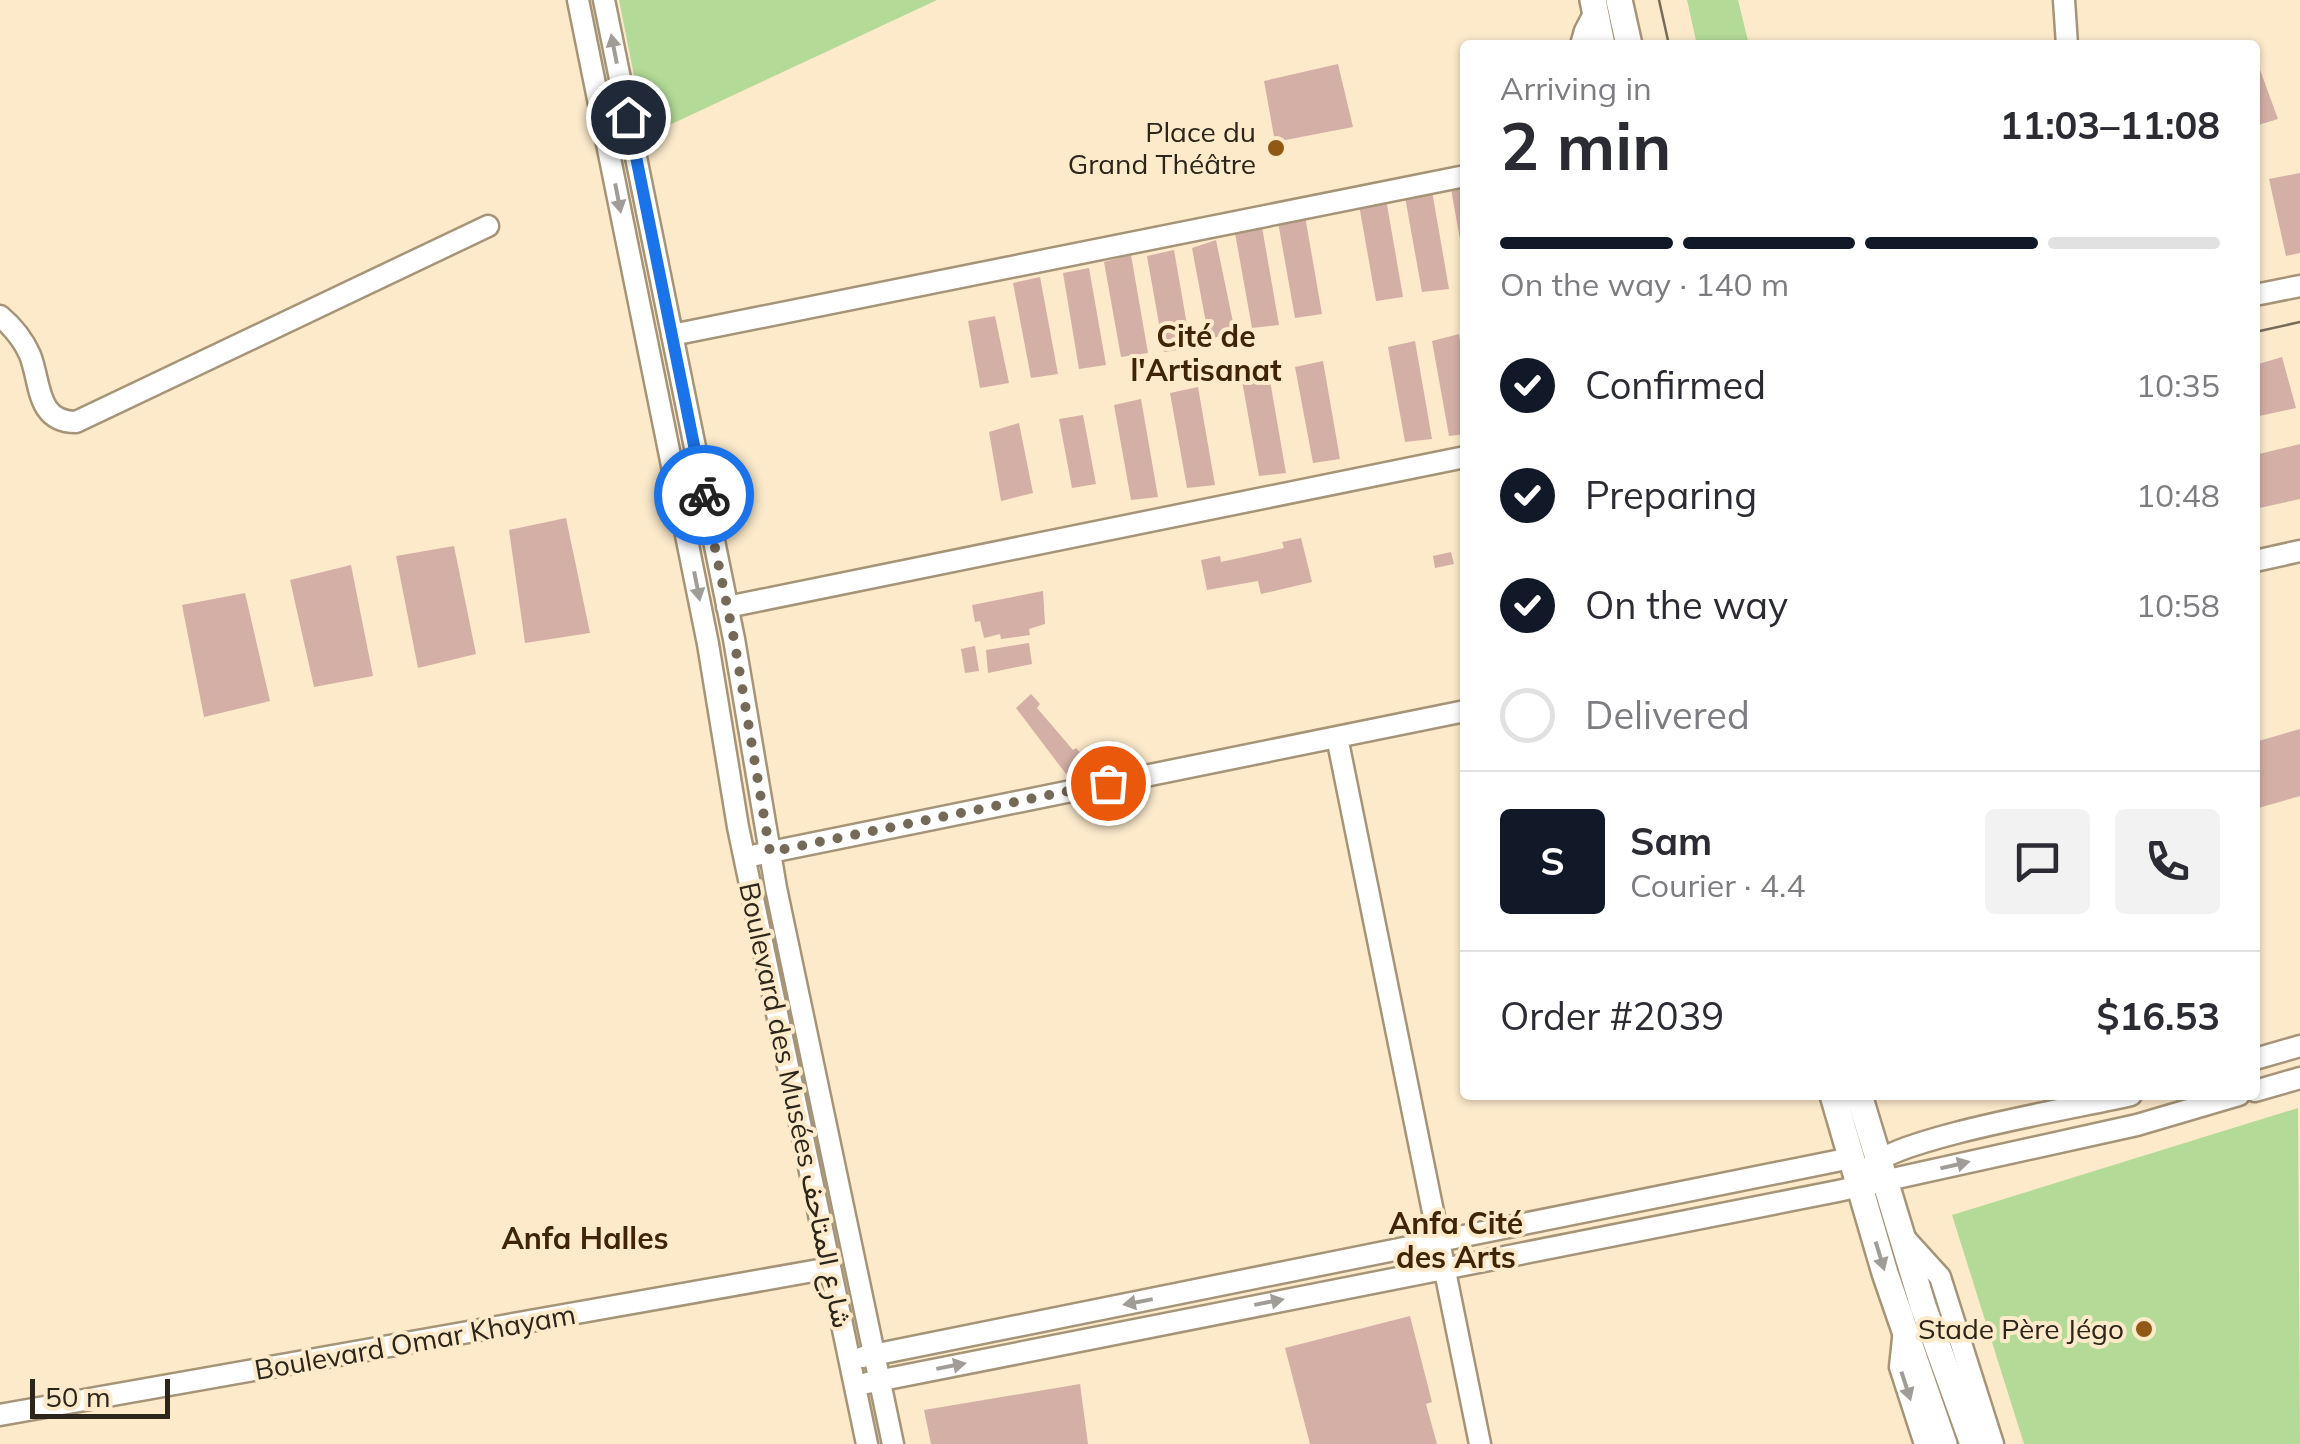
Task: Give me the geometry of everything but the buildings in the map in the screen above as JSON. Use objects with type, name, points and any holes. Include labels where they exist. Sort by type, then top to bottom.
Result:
[{"type":"main road","points":[[1619,0],[1633,39]]},
{"type":"main road","points":[[1594,6],[1601,40]]},
{"type":"main road","points":[[1840,1100],[1859,1186],[1944,1444]]},
{"type":"main road","points":[[1841,1100],[1882,1169],[1923,1306],[1973,1444]]},
{"type":"street","name":"Boulevard des Musées شارع المتاحف","points":[[578,0],[708,644],[744,857],[867,1444]]},
{"type":"street","name":"Boulevard des Musées شارع المتاحف","points":[[604,0],[727,608],[770,852],[893,1444]]},
{"type":"street","points":[[2064,0],[2068,40]]},
{"type":"street","points":[[1583,40],[1594,6]]},
{"type":"street","points":[[672,335],[1460,177]]},
{"type":"street","points":[[0,316],[14,329],[28,352],[47,410],[60,420],[76,422],[488,226]]},
{"type":"street","points":[[2260,294],[2300,286]]},
{"type":"street","points":[[727,608],[1460,458]]},
{"type":"street","points":[[2260,560],[2300,551]]},
{"type":"street","points":[[744,857],[1460,712]]},
{"type":"street","points":[[1337,737],[1480,1444]]},
{"type":"street","points":[[2260,1058],[2300,1046]]},
{"type":"street","points":[[2260,1089],[2300,1078]]},
{"type":"street","points":[[855,1385],[1859,1186],[1917,1144],[2109,1100]]},
{"type":"street","points":[[1882,1169],[2137,1125],[2223,1100]]},
{"type":"street","points":[[850,1360],[1851,1158]]},
{"type":"street","points":[[1901,1234],[1940,1277],[1993,1444]]},
{"type":"street","name":"Boulevard Omar Khayam","points":[[0,1416],[830,1268]]},
{"type":"street","points":[[1904,1328],[1900,1367],[1925,1444]]},
{"type":"green space","points":[[619,0],[937,0],[646,136]]},
{"type":"green space","points":[[1687,0],[1738,0],[1748,40],[1696,40]]},
{"type":"green space","name":"Stade Père Jégo","points":[[2298,1108],[2300,1444],[2024,1444],[1952,1215]]},
{"type":"tram line","points":[[1659,0],[1668,40]]},
{"type":"tram line","points":[[2260,331],[2300,322]]},
{"type":"way so far","points":[[704,495],[734,639],[770,852],[1108,783]]},
{"type":"place","name":"Place du Grand Théâtre","points":[[1276,148]]},
{"type":"place","name":"Stade Père Jégo","points":[[2144,1329]]},
{"type":"district","name":"Cité de l'Artisanat","points":[[1206,354]]},
{"type":"district","name":"Anfa Halles","points":[[585,1239]]},
{"type":"district","name":"Anfa Cité des Arts","points":[[1456,1241]]},
{"type":"route","points":[[628,117],[704,495]]}]
